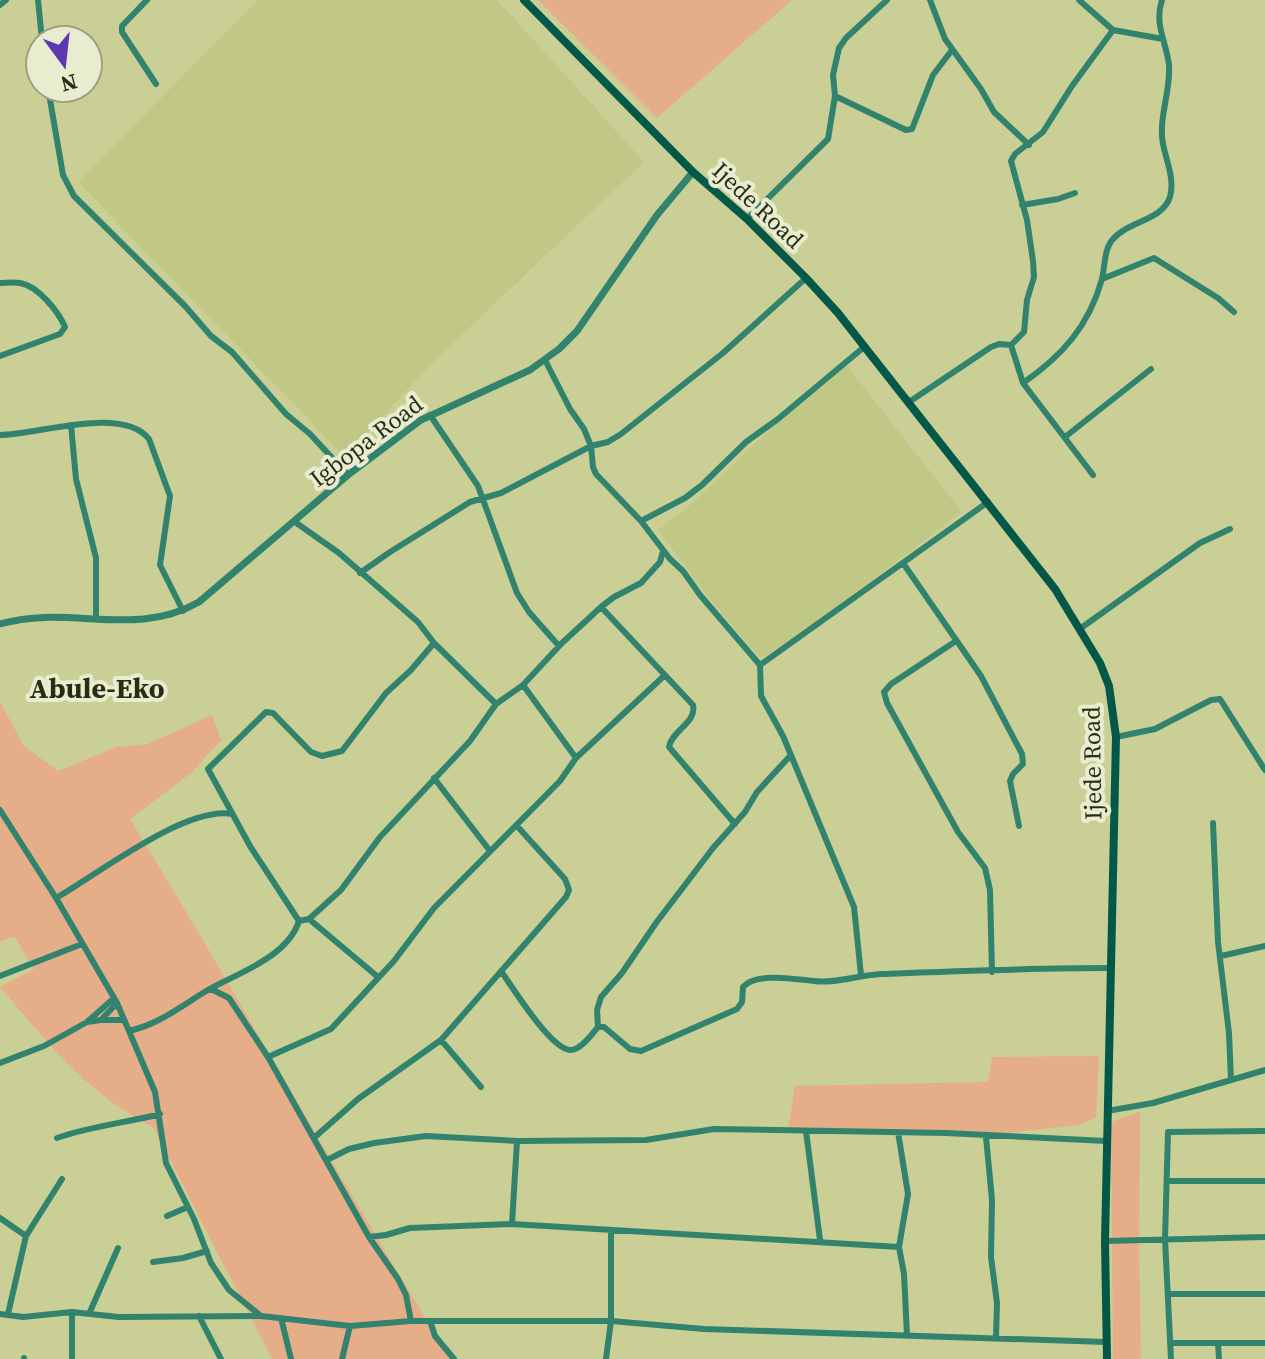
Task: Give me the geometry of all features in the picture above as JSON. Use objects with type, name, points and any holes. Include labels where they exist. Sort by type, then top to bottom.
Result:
[{"type":"main road","name":"Ijede Road","points":[[524,0],[693,172],[747,219],[806,278],[909,402],[1055,589],[1081,628],[1109,686],[1116,737],[1106,1141],[1107,1359]]},
{"type":"street","points":[[0,5],[6,0]]},
{"type":"street","points":[[38,0],[40,24]]},
{"type":"street","points":[[147,0],[122,26],[122,32],[156,84]]},
{"type":"street","points":[[747,219],[828,139],[835,96],[833,75],[839,48],[887,0]]},
{"type":"street","points":[[930,0],[936,9],[940,29],[994,112],[1029,145]]},
{"type":"street","points":[[1079,0],[1113,30],[1163,39]]},
{"type":"street","points":[[1023,383],[1056,359],[1084,325],[1102,279],[1111,241],[1127,226],[1158,213],[1170,196],[1169,157],[1163,141],[1169,64],[1158,13],[1162,0]]},
{"type":"street","points":[[909,402],[991,347],[1011,345],[1024,332],[1027,300],[1034,277],[1027,220],[1011,161],[1015,154],[1043,132],[1113,30]]},
{"type":"street","points":[[835,96],[906,130],[912,129],[933,75],[952,50]]},
{"type":"street","points":[[51,104],[63,175],[74,196],[211,336],[232,352],[286,414],[310,434],[348,475]]},
{"type":"street","name":"Igbopa Road","points":[[1,620],[44,616],[139,621],[183,611],[212,592],[389,442],[430,415],[530,370],[545,360],[577,331],[657,215],[693,172]]},
{"type":"street","points":[[1022,205],[1075,193]]},
{"type":"street","points":[[1102,279],[1154,258],[1218,298],[1234,312]]},
{"type":"street","points":[[360,573],[470,502],[501,493],[591,446],[608,442],[621,434],[730,346],[806,278]]},
{"type":"street","points":[[0,283],[19,283],[34,290],[65,327],[60,334],[0,356]]},
{"type":"street","points":[[1011,345],[1023,383],[1093,475]]},
{"type":"street","points":[[641,521],[685,498],[702,485],[746,442],[864,347]]},
{"type":"street","points":[[545,360],[584,429],[596,474],[641,521],[760,665],[761,696],[783,736],[854,907],[861,975]]},
{"type":"street","points":[[1065,437],[1151,369]]},
{"type":"street","points":[[430,415],[478,486],[517,593],[559,646]]},
{"type":"street","points":[[71,425],[76,479],[96,558],[96,618]]},
{"type":"street","points":[[0,435],[71,425],[122,425],[144,432],[170,496],[160,565],[183,611]]},
{"type":"street","points":[[760,665],[988,501]]},
{"type":"street","points":[[295,522],[339,553],[418,622],[434,643],[496,704]]},
{"type":"street","points":[[1081,628],[1200,543],[1230,529]]},
{"type":"street","points":[[299,921],[309,919],[341,890],[380,837],[470,741],[496,704],[523,685],[601,607],[641,583],[660,562],[663,551]]},
{"type":"street","points":[[660,562],[670,559]]},
{"type":"street","points":[[903,563],[981,676],[1024,759],[1010,781],[1019,826]]},
{"type":"street","points":[[601,607],[694,709],[691,718],[671,739],[669,747],[735,824]]},
{"type":"street","points":[[956,641],[891,684],[884,692],[887,703],[958,832],[985,868],[990,890],[992,972]]},
{"type":"street","points":[[299,921],[273,883],[208,769],[266,712],[273,713],[311,752],[322,756],[342,751],[386,693],[434,643]]},
{"type":"street","points":[[268,1057],[331,1029],[434,908],[560,781],[576,758],[665,675]]},
{"type":"street","points":[[523,685],[576,758]]},
{"type":"street","points":[[1116,737],[1155,729],[1211,700],[1220,699],[1265,770]]},
{"type":"street","points":[[598,1027],[597,1010],[601,997],[713,848],[790,756]]},
{"type":"street","points":[[434,778],[490,851]]},
{"type":"street","points":[[0,810],[56,898],[124,1020],[151,1082],[160,1114],[161,1142],[166,1163],[216,1272],[229,1290],[261,1316]]},
{"type":"street","points":[[56,898],[139,846],[196,817],[211,813],[232,814]]},
{"type":"street","points":[[1213,823],[1231,1080]]},
{"type":"street","points":[[315,1137],[358,1099],[441,1040],[566,897],[569,890],[565,879],[517,826]]},
{"type":"street","points":[[309,919],[378,977]]},
{"type":"street","points":[[129,1031],[158,1022],[273,953],[294,932],[299,921]]},
{"type":"street","points":[[0,976],[82,944]]},
{"type":"street","points":[[1221,956],[1265,946]]},
{"type":"street","points":[[501,971],[545,1033],[563,1047],[570,1050],[577,1048],[598,1027],[604,1027],[630,1049],[641,1051],[737,1009],[742,1002],[743,987],[748,981],[791,978],[815,982],[861,975],[1110,968]]},
{"type":"street","points":[[211,989],[229,998],[236,1006],[268,1057],[369,1237],[398,1279],[406,1295],[411,1321]]},
{"type":"street","points":[[101,1020],[115,1001]]},
{"type":"street","points":[[0,1063],[44,1046],[87,1022],[115,1001]]},
{"type":"street","points":[[87,1022],[124,1020]]},
{"type":"street","points":[[441,1040],[481,1087]]},
{"type":"street","points":[[1107,1111],[1153,1103],[1265,1070]]},
{"type":"street","points":[[57,1138],[160,1114]]},
{"type":"street","points":[[327,1160],[349,1149],[426,1136],[517,1141],[661,1139],[714,1129],[1074,1137],[1106,1141]]},
{"type":"street","points":[[806,1131],[820,1240]]},
{"type":"street","points":[[1171,1359],[1165,1239],[1168,1132],[1265,1131]]},
{"type":"street","points":[[898,1132],[908,1194],[899,1247],[905,1282],[907,1335]]},
{"type":"street","points":[[986,1137],[992,1200],[991,1257],[997,1303],[996,1338]]},
{"type":"street","points":[[512,1224],[517,1141]]},
{"type":"street","points":[[62,1179],[26,1236],[4,1314],[23,1317],[72,1312],[118,1317],[261,1316],[350,1326],[411,1321],[611,1321],[704,1329],[1106,1342]]},
{"type":"street","points":[[1167,1181],[1265,1181]]},
{"type":"street","points":[[167,1216],[188,1207]]},
{"type":"street","points":[[0,1218],[26,1236]]},
{"type":"street","points":[[369,1237],[410,1228],[512,1224],[899,1247]]},
{"type":"street","points":[[606,1359],[611,1321],[611,1231]]},
{"type":"street","points":[[1105,1241],[1265,1237]]},
{"type":"street","points":[[89,1314],[118,1248]]},
{"type":"street","points":[[153,1262],[207,1251]]},
{"type":"street","points":[[1168,1294],[1265,1294]]},
{"type":"street","points":[[72,1312],[72,1359]]},
{"type":"street","points":[[199,1316],[221,1359]]},
{"type":"street","points":[[281,1318],[291,1359]]},
{"type":"street","points":[[430,1321],[435,1336],[454,1359]]},
{"type":"street","points":[[342,1359],[350,1326]]},
{"type":"street","points":[[1170,1343],[1265,1343]]},
{"type":"street","points":[[1218,1343],[1219,1359]]},
{"type":"shaded area","points":[[258,0],[497,0],[644,162],[431,364],[345,457],[78,182]]},
{"type":"shaded area","points":[[538,0],[792,0],[657,118]]},
{"type":"shaded area","points":[[847,366],[962,512],[795,638],[763,657],[758,656],[658,530]]},
{"type":"shaded area","points":[[0,702],[24,746],[58,771],[116,747],[148,744],[212,715],[221,740],[191,773],[130,819],[451,1359],[272,1359],[153,1127],[87,1082],[0,987],[34,969],[15,937],[0,941]]},
{"type":"shaded area","points":[[1099,1056],[1096,1118],[1078,1125],[1007,1133],[788,1129],[795,1086],[988,1082],[992,1057]]},
{"type":"shaded area","points":[[1140,1112],[1141,1359],[1113,1359],[1111,1128],[1113,1121]]},
{"type":"district","name":"Abule-Eko","points":[[97,688]]}]
